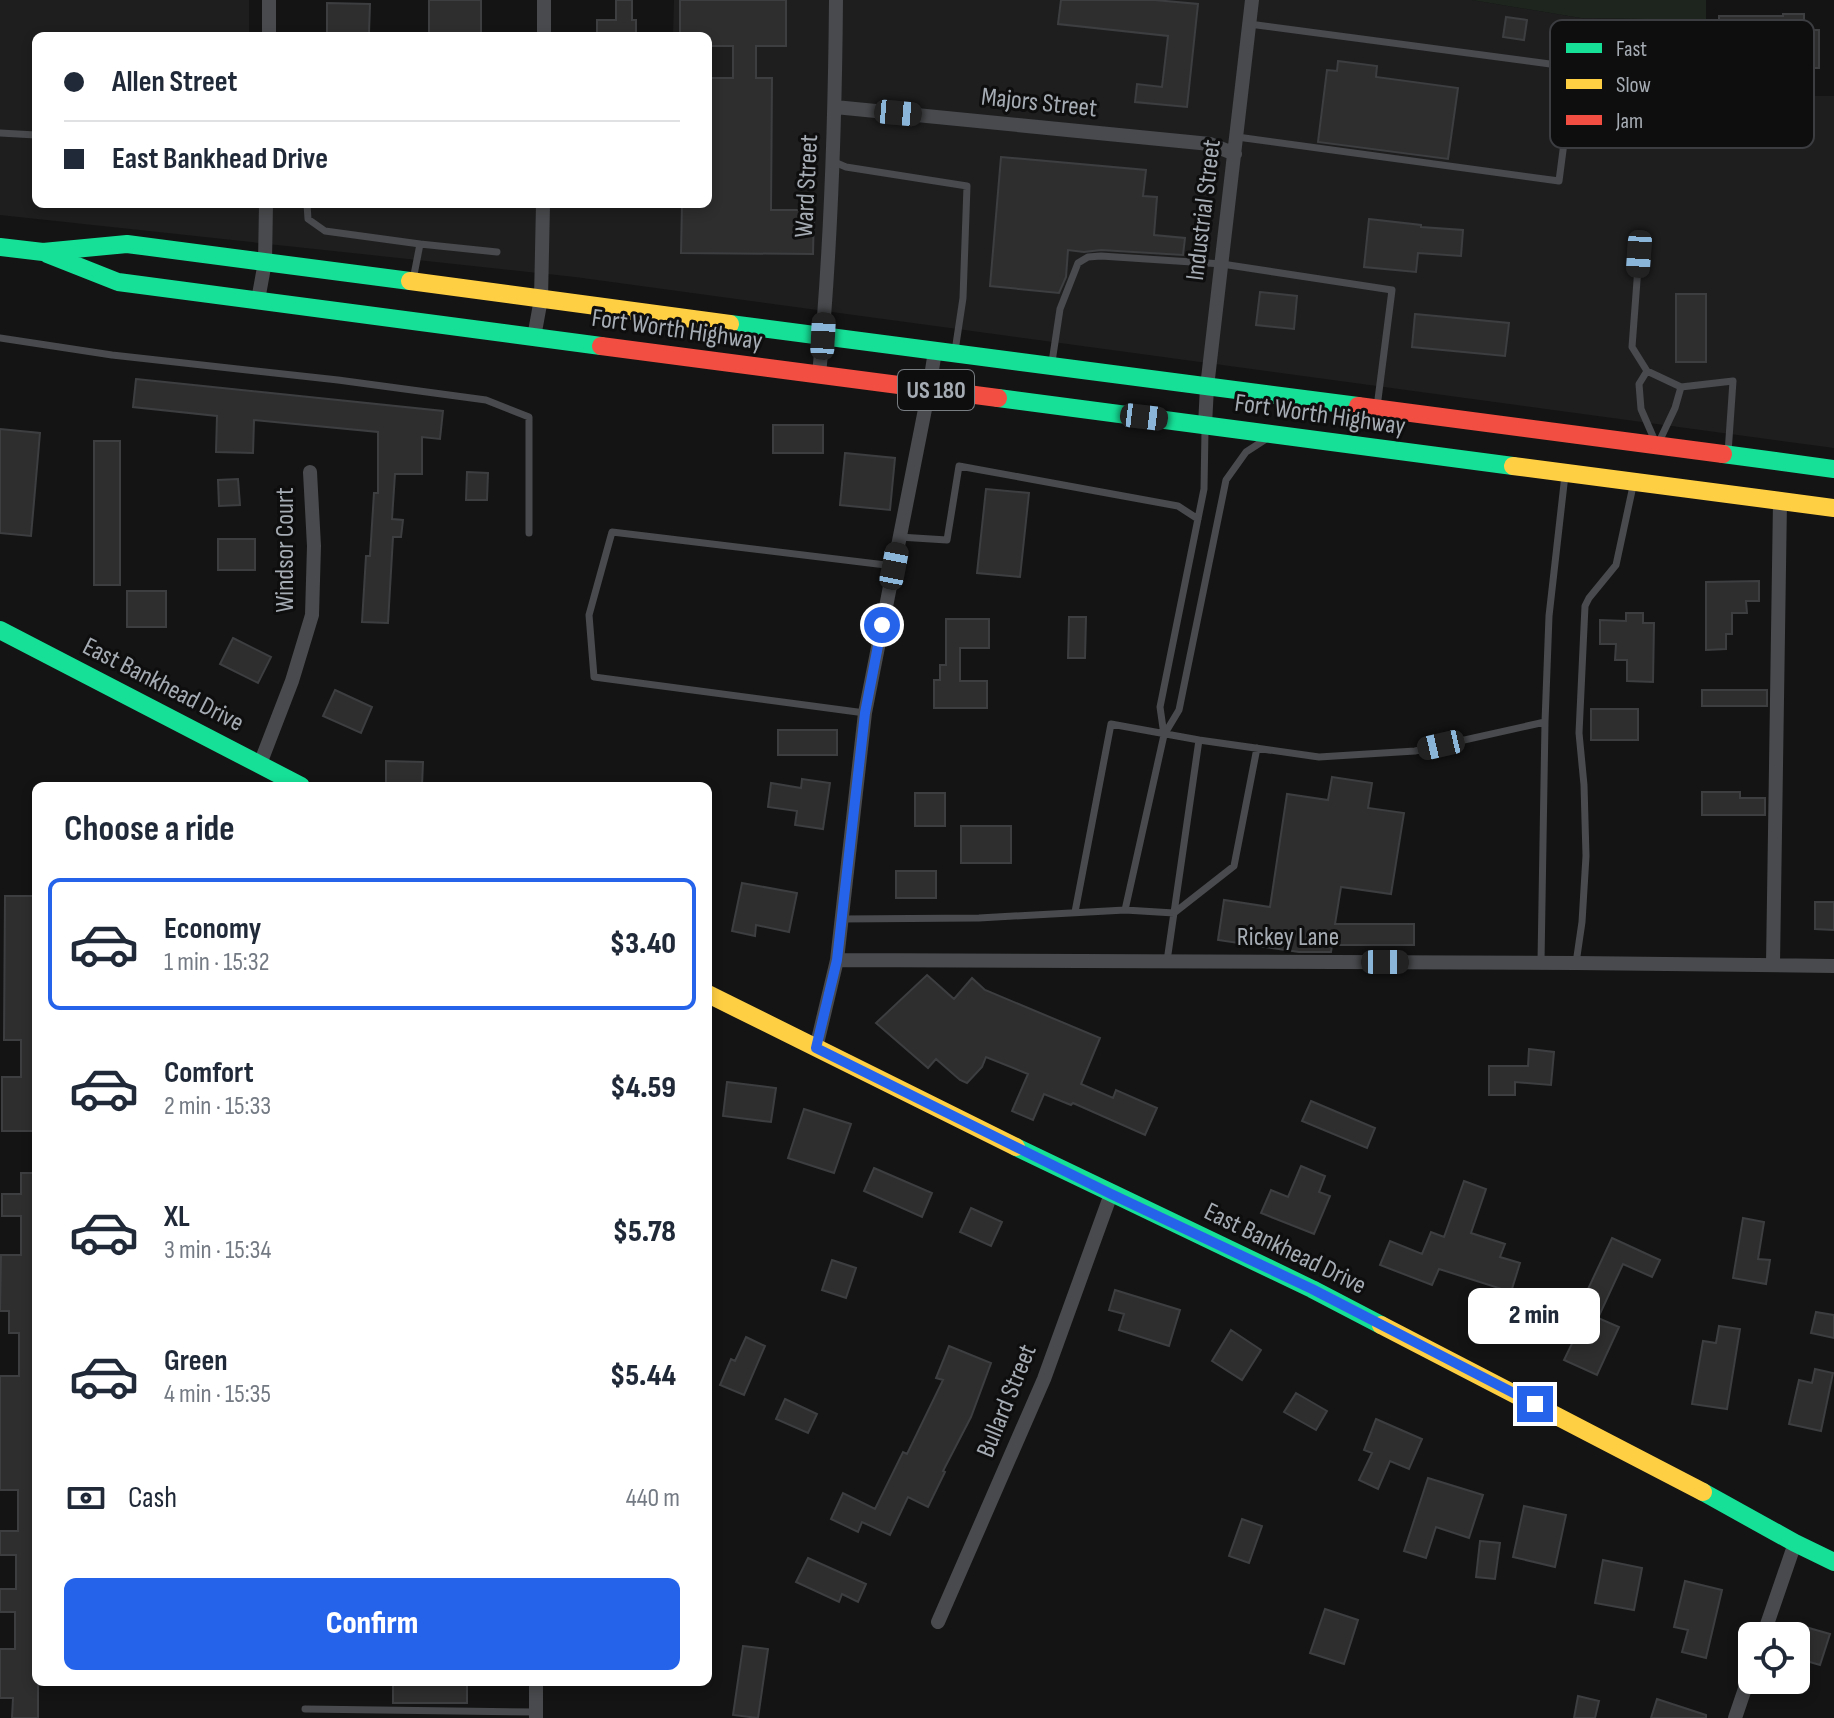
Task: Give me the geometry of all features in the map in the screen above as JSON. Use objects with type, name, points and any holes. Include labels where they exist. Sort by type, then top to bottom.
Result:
[{"type":"main road","name":"Fort Worth Highway","points":[[0,247],[43,252],[127,244],[1377,409],[1656,465],[1780,501],[1834,508]]},
{"type":"main road","name":"Fort Worth Highway","points":[[43,252],[118,282],[1634,482],[1656,465],[1728,455],[1834,469]]},
{"type":"main road","name":"East Bankhead Drive","points":[[0,630],[294,782]]},
{"type":"main road","name":"East Bankhead Drive","points":[[712,996],[1111,1194],[1312,1289],[1834,1562]]},
{"type":"street","points":[[269,0],[269,32]]},
{"type":"street","points":[[544,0],[544,32]]},
{"type":"street","name":"Ward Street","points":[[819,375],[835,107],[836,0]]},
{"type":"street","name":"Industrial Street","points":[[1205,425],[1252,0]]},
{"type":"street","name":"Majors Street","points":[[835,107],[1210,144],[1235,154]]},
{"type":"street","points":[[258,300],[265,262],[266,208]]},
{"type":"street","points":[[534,337],[541,299],[543,208]]},
{"type":"street","points":[[816,1048],[837,960],[865,713],[935,351]]},
{"type":"street","name":"Windsor Court","points":[[260,764],[292,681],[312,615],[314,546],[310,472]]},
{"type":"street","points":[[1773,964],[1780,501]]},
{"type":"street","name":"Rickey Lane","points":[[837,960],[1834,966]]},
{"type":"street","name":"Bullard Street","points":[[938,1622],[1044,1379],[1111,1194]]},
{"type":"street","points":[[1768,1622],[1795,1543]]},
{"type":"street","points":[[536,1686],[536,1715]]},
{"type":"street","points":[[1735,1718],[1743,1694]]},
{"type":"lane","points":[[1249,24],[1550,64]]},
{"type":"lane","points":[[0,133],[32,135]]},
{"type":"lane","points":[[1237,137],[1559,181],[1563,148]]},
{"type":"lane","points":[[832,161],[846,167],[967,186],[963,298],[955,354]]},
{"type":"lane","points":[[307,208],[308,219],[325,231],[497,252]]},
{"type":"lane","points":[[413,282],[420,244]]},
{"type":"lane","points":[[1639,254],[1632,347],[1647,371],[1681,387],[1733,381],[1728,455]]},
{"type":"lane","points":[[1052,366],[1060,309],[1078,263],[1083,259],[1101,256],[1222,264],[1392,290],[1377,409]]},
{"type":"lane","points":[[0,338],[112,355],[486,400],[529,417],[529,533]]},
{"type":"lane","points":[[1647,371],[1639,384],[1641,409],[1656,465]]},
{"type":"lane","points":[[1656,465],[1681,387]]},
{"type":"lane","points":[[1164,735],[1160,707],[1204,489],[1205,425]]},
{"type":"lane","points":[[1125,910],[1164,735],[1179,710],[1226,480],[1246,452],[1271,435]]},
{"type":"lane","points":[[899,537],[947,540],[959,466],[1178,506],[1198,519]]},
{"type":"lane","points":[[1541,963],[1549,616],[1565,473]]},
{"type":"lane","points":[[1576,963],[1586,856],[1579,733],[1585,606],[1616,565],[1634,482]]},
{"type":"lane","points":[[865,713],[594,677],[589,615],[612,532],[894,566]]},
{"type":"lane","points":[[1075,912],[1111,724],[1164,735],[1319,757],[1415,751],[1545,722]]},
{"type":"lane","points":[[1167,961],[1199,740]]},
{"type":"lane","points":[[841,919],[979,918],[1125,910],[1174,913],[1234,866],[1257,748]]},
{"type":"lane","points":[[305,1709],[536,1715]]},
{"type":"shaded area","points":[[0,0],[249,0],[249,32],[32,32],[32,208],[712,208],[712,32],[673,32],[674,0],[1472,0],[1581,18],[1706,20],[1550,20],[1550,148],[1814,148],[1814,96],[1834,96],[1834,448],[575,277],[0,215]]},
{"type":"shaded area","points":[[1472,0],[1706,0],[1706,20],[1581,18]]},
{"type":"building","points":[[429,0],[481,0],[481,32],[429,32]]},
{"type":"building","points":[[616,0],[632,0],[632,20],[636,20],[636,32],[597,32],[597,20],[616,20]]},
{"type":"building","points":[[680,0],[786,0],[786,46],[756,46],[756,78],[772,78],[771,210],[814,210],[813,254],[681,253],[682,208],[712,208],[712,78],[733,78],[733,46],[712,46],[712,32],[680,32]]},
{"type":"building","points":[[1061,0],[1155,0],[1198,4],[1187,107],[1135,102],[1137,84],[1162,87],[1168,36],[1058,24]]},
{"type":"building","points":[[327,3],[370,4],[369,32],[327,32]]},
{"type":"building","points":[[1804,14],[1804,20],[1719,20],[1719,16]]},
{"type":"building","points":[[1506,17],[1527,20],[1524,40],[1503,37]]},
{"type":"building","points":[[1814,30],[1819,30],[1819,68],[1814,68]]},
{"type":"building","points":[[1338,61],[1377,66],[1376,77],[1458,88],[1448,159],[1318,142],[1327,70],[1337,71]]},
{"type":"building","points":[[1001,157],[1146,170],[1143,196],[1157,197],[1154,235],[1185,238],[1183,255],[1068,250],[1066,277],[1059,293],[990,286]]},
{"type":"building","points":[[1369,219],[1463,230],[1461,256],[1418,253],[1416,272],[1364,267]]},
{"type":"building","points":[[1260,292],[1297,296],[1294,329],[1256,325]]},
{"type":"building","points":[[1676,294],[1706,294],[1706,362],[1676,362]]},
{"type":"building","points":[[1415,314],[1509,323],[1505,356],[1412,347]]},
{"type":"building","points":[[136,379],[443,411],[440,439],[422,437],[422,474],[395,474],[392,519],[403,520],[401,537],[393,537],[388,623],[362,622],[366,556],[370,556],[374,493],[378,493],[378,432],[254,420],[253,453],[216,452],[217,416],[133,407]]},
{"type":"building","points":[[773,425],[823,425],[823,453],[773,453]]},
{"type":"building","points":[[0,429],[40,433],[31,536],[0,533]]},
{"type":"building","points":[[94,441],[120,441],[120,585],[94,585]]},
{"type":"building","points":[[845,453],[895,458],[890,510],[840,505]]},
{"type":"building","points":[[467,472],[488,473],[487,500],[466,500]]},
{"type":"building","points":[[238,479],[240,505],[219,506],[218,480]]},
{"type":"building","points":[[986,489],[1029,493],[1020,577],[977,573]]},
{"type":"building","points":[[218,539],[255,539],[255,570],[218,570]]},
{"type":"building","points":[[1759,581],[1759,601],[1746,601],[1747,613],[1732,613],[1732,634],[1726,634],[1726,649],[1706,650],[1706,582]]},
{"type":"building","points":[[127,591],[166,591],[166,627],[127,627]]},
{"type":"building","points":[[1626,613],[1643,613],[1643,623],[1654,623],[1653,682],[1627,681],[1627,660],[1615,660],[1616,644],[1600,644],[1600,620],[1626,621]]},
{"type":"building","points":[[1069,617],[1086,617],[1085,658],[1068,658]]},
{"type":"building","points":[[946,619],[989,619],[989,648],[960,648],[960,681],[987,681],[987,708],[934,708],[934,680],[940,680],[940,665],[946,665]]},
{"type":"building","points":[[233,638],[271,657],[258,683],[220,664]]},
{"type":"building","points":[[335,690],[372,707],[361,733],[323,716]]},
{"type":"building","points":[[1702,690],[1767,690],[1767,706],[1702,706]]},
{"type":"building","points":[[1591,709],[1638,709],[1638,740],[1591,740]]},
{"type":"building","points":[[778,730],[837,730],[837,755],[778,755]]},
{"type":"building","points":[[386,761],[423,762],[422,782],[386,782]]},
{"type":"building","points":[[1332,777],[1372,783],[1368,808],[1404,813],[1391,894],[1341,887],[1335,924],[1414,924],[1414,945],[1332,945],[1331,952],[1299,952],[1218,940],[1224,900],[1270,907],[1287,794],[1328,800]]},
{"type":"building","points":[[802,779],[830,783],[823,829],[795,825],[797,811],[768,807],[771,783],[801,788]]},
{"type":"building","points":[[1702,792],[1740,792],[1740,798],[1765,798],[1765,815],[1702,815]]},
{"type":"building","points":[[915,793],[945,793],[945,826],[915,826]]},
{"type":"building","points":[[961,826],[1011,826],[1011,863],[961,863]]},
{"type":"building","points":[[896,871],[936,871],[936,898],[896,898]]},
{"type":"building","points":[[742,883],[797,893],[789,932],[756,925],[755,936],[732,931]]},
{"type":"building","points":[[5,896],[32,896],[32,1131],[2,1131],[2,1077],[21,1077],[21,1040],[4,1040]]},
{"type":"building","points":[[1815,902],[1834,902],[1834,930],[1815,929]]},
{"type":"building","points":[[927,975],[954,999],[972,978],[985,990],[1100,1038],[1081,1084],[1113,1098],[1116,1090],[1157,1108],[1145,1135],[1073,1103],[1071,1105],[1044,1094],[1033,1120],[1012,1111],[1028,1074],[986,1057],[982,1067],[967,1083],[936,1059],[928,1068],[876,1023]]},
{"type":"building","points":[[1529,1049],[1554,1052],[1551,1085],[1515,1082],[1515,1095],[1489,1095],[1489,1066],[1528,1066]]},
{"type":"building","points":[[727,1082],[776,1088],[771,1122],[723,1116]]},
{"type":"building","points":[[1311,1101],[1375,1128],[1367,1148],[1302,1121]]},
{"type":"building","points":[[804,1109],[851,1124],[834,1173],[788,1158]]},
{"type":"building","points":[[1301,1166],[1325,1176],[1319,1192],[1330,1196],[1314,1234],[1261,1213],[1271,1190],[1288,1197]]},
{"type":"building","points":[[874,1168],[932,1193],[922,1217],[864,1191]]},
{"type":"building","points":[[21,1173],[32,1173],[32,1686],[38,1686],[38,1718],[12,1718],[13,1698],[0,1698],[0,1649],[15,1649],[15,1612],[0,1612],[0,1589],[16,1589],[16,1555],[0,1555],[0,1531],[18,1531],[18,1490],[0,1490],[0,1376],[19,1376],[19,1333],[9,1333],[9,1311],[0,1311],[1,1255],[21,1255],[21,1216],[2,1216],[2,1194],[21,1194]]},
{"type":"building","points":[[1464,1181],[1486,1189],[1471,1233],[1505,1244],[1500,1257],[1520,1263],[1511,1292],[1439,1269],[1432,1285],[1380,1265],[1390,1241],[1422,1254],[1431,1232],[1444,1237]]},
{"type":"building","points":[[971,1208],[1002,1222],[991,1246],[960,1232]]},
{"type":"building","points":[[1743,1218],[1764,1222],[1758,1259],[1770,1260],[1766,1284],[1733,1278]]},
{"type":"building","points":[[1612,1238],[1660,1260],[1652,1277],[1623,1264],[1598,1318],[1619,1327],[1597,1375],[1564,1360],[1581,1325],[1573,1321]]},
{"type":"building","points":[[832,1260],[856,1268],[846,1298],[822,1290]]},
{"type":"building","points":[[1115,1290],[1180,1310],[1169,1346],[1119,1330],[1124,1314],[1109,1310]]},
{"type":"building","points":[[1816,1312],[1834,1315],[1834,1338],[1811,1333]]},
{"type":"building","points":[[1719,1326],[1740,1329],[1727,1409],[1692,1404],[1703,1341],[1716,1343]]},
{"type":"building","points":[[1231,1330],[1261,1350],[1242,1380],[1212,1361]]},
{"type":"building","points":[[746,1337],[765,1346],[744,1395],[720,1385],[731,1359],[735,1361]]},
{"type":"building","points":[[949,1346],[991,1363],[971,1417],[928,1507],[908,1497],[890,1535],[862,1522],[858,1532],[831,1519],[843,1493],[875,1509],[903,1452],[907,1454],[943,1380],[936,1378]]},
{"type":"building","points":[[1815,1369],[1833,1373],[1821,1431],[1789,1424],[1799,1380],[1812,1383]]},
{"type":"building","points":[[1296,1393],[1327,1411],[1316,1430],[1284,1412]]},
{"type":"building","points":[[785,1399],[817,1414],[808,1433],[776,1419]]},
{"type":"building","points":[[1376,1419],[1422,1439],[1409,1469],[1390,1461],[1378,1489],[1359,1480],[1372,1453],[1364,1450]]},
{"type":"building","points":[[1428,1478],[1483,1495],[1469,1538],[1436,1527],[1426,1558],[1404,1551]]},
{"type":"building","points":[[1524,1506],[1566,1515],[1555,1567],[1513,1557]]},
{"type":"building","points":[[1242,1519],[1262,1526],[1249,1563],[1229,1556]]},
{"type":"building","points":[[1480,1541],[1500,1543],[1495,1579],[1476,1577]]},
{"type":"building","points":[[808,1558],[866,1584],[858,1602],[842,1594],[839,1602],[796,1582]]},
{"type":"building","points":[[1603,1560],[1642,1568],[1634,1610],[1595,1603]]},
{"type":"building","points":[[1685,1581],[1722,1590],[1706,1658],[1682,1652],[1688,1630],[1674,1627]]},
{"type":"building","points":[[1325,1609],[1358,1620],[1344,1664],[1310,1653]]},
{"type":"building","points":[[1810,1628],[1830,1634],[1820,1665],[1810,1662]]},
{"type":"building","points":[[743,1646],[768,1649],[758,1718],[733,1715]]},
{"type":"building","points":[[393,1686],[467,1686],[467,1703],[393,1703]]},
{"type":"building","points":[[1578,1696],[1599,1701],[1595,1718],[1574,1718]]},
{"type":"building","points":[[1657,1699],[1706,1715],[1706,1718],[1651,1718]]},
{"type":"traffic: fast","points":[[0,247],[43,252],[127,244],[410,281]]},
{"type":"traffic: fast","points":[[47,254],[118,282],[601,346]]},
{"type":"traffic: fast","points":[[730,324],[1358,406]]},
{"type":"traffic: fast","points":[[998,398],[1513,466]]},
{"type":"traffic: fast","points":[[1723,454],[1834,469]]},
{"type":"traffic: fast","points":[[0,630],[293,782]]},
{"type":"traffic: fast","points":[[1016,1147],[1381,1325]]},
{"type":"traffic: fast","points":[[1703,1492],[1834,1562]]},
{"type":"traffic: slow","points":[[410,281],[730,324]]},
{"type":"traffic: slow","points":[[1513,466],[1834,508]]},
{"type":"traffic: slow","points":[[712,996],[1016,1147]]},
{"type":"traffic: slow","points":[[1381,1325],[1703,1492]]},
{"type":"traffic: jam","points":[[601,346],[998,398]]},
{"type":"traffic: jam","points":[[1358,406],[1723,454]]},
{"type":"route","points":[[882,625],[865,713],[837,960],[816,1048],[1312,1289],[1535,1404]]}]
